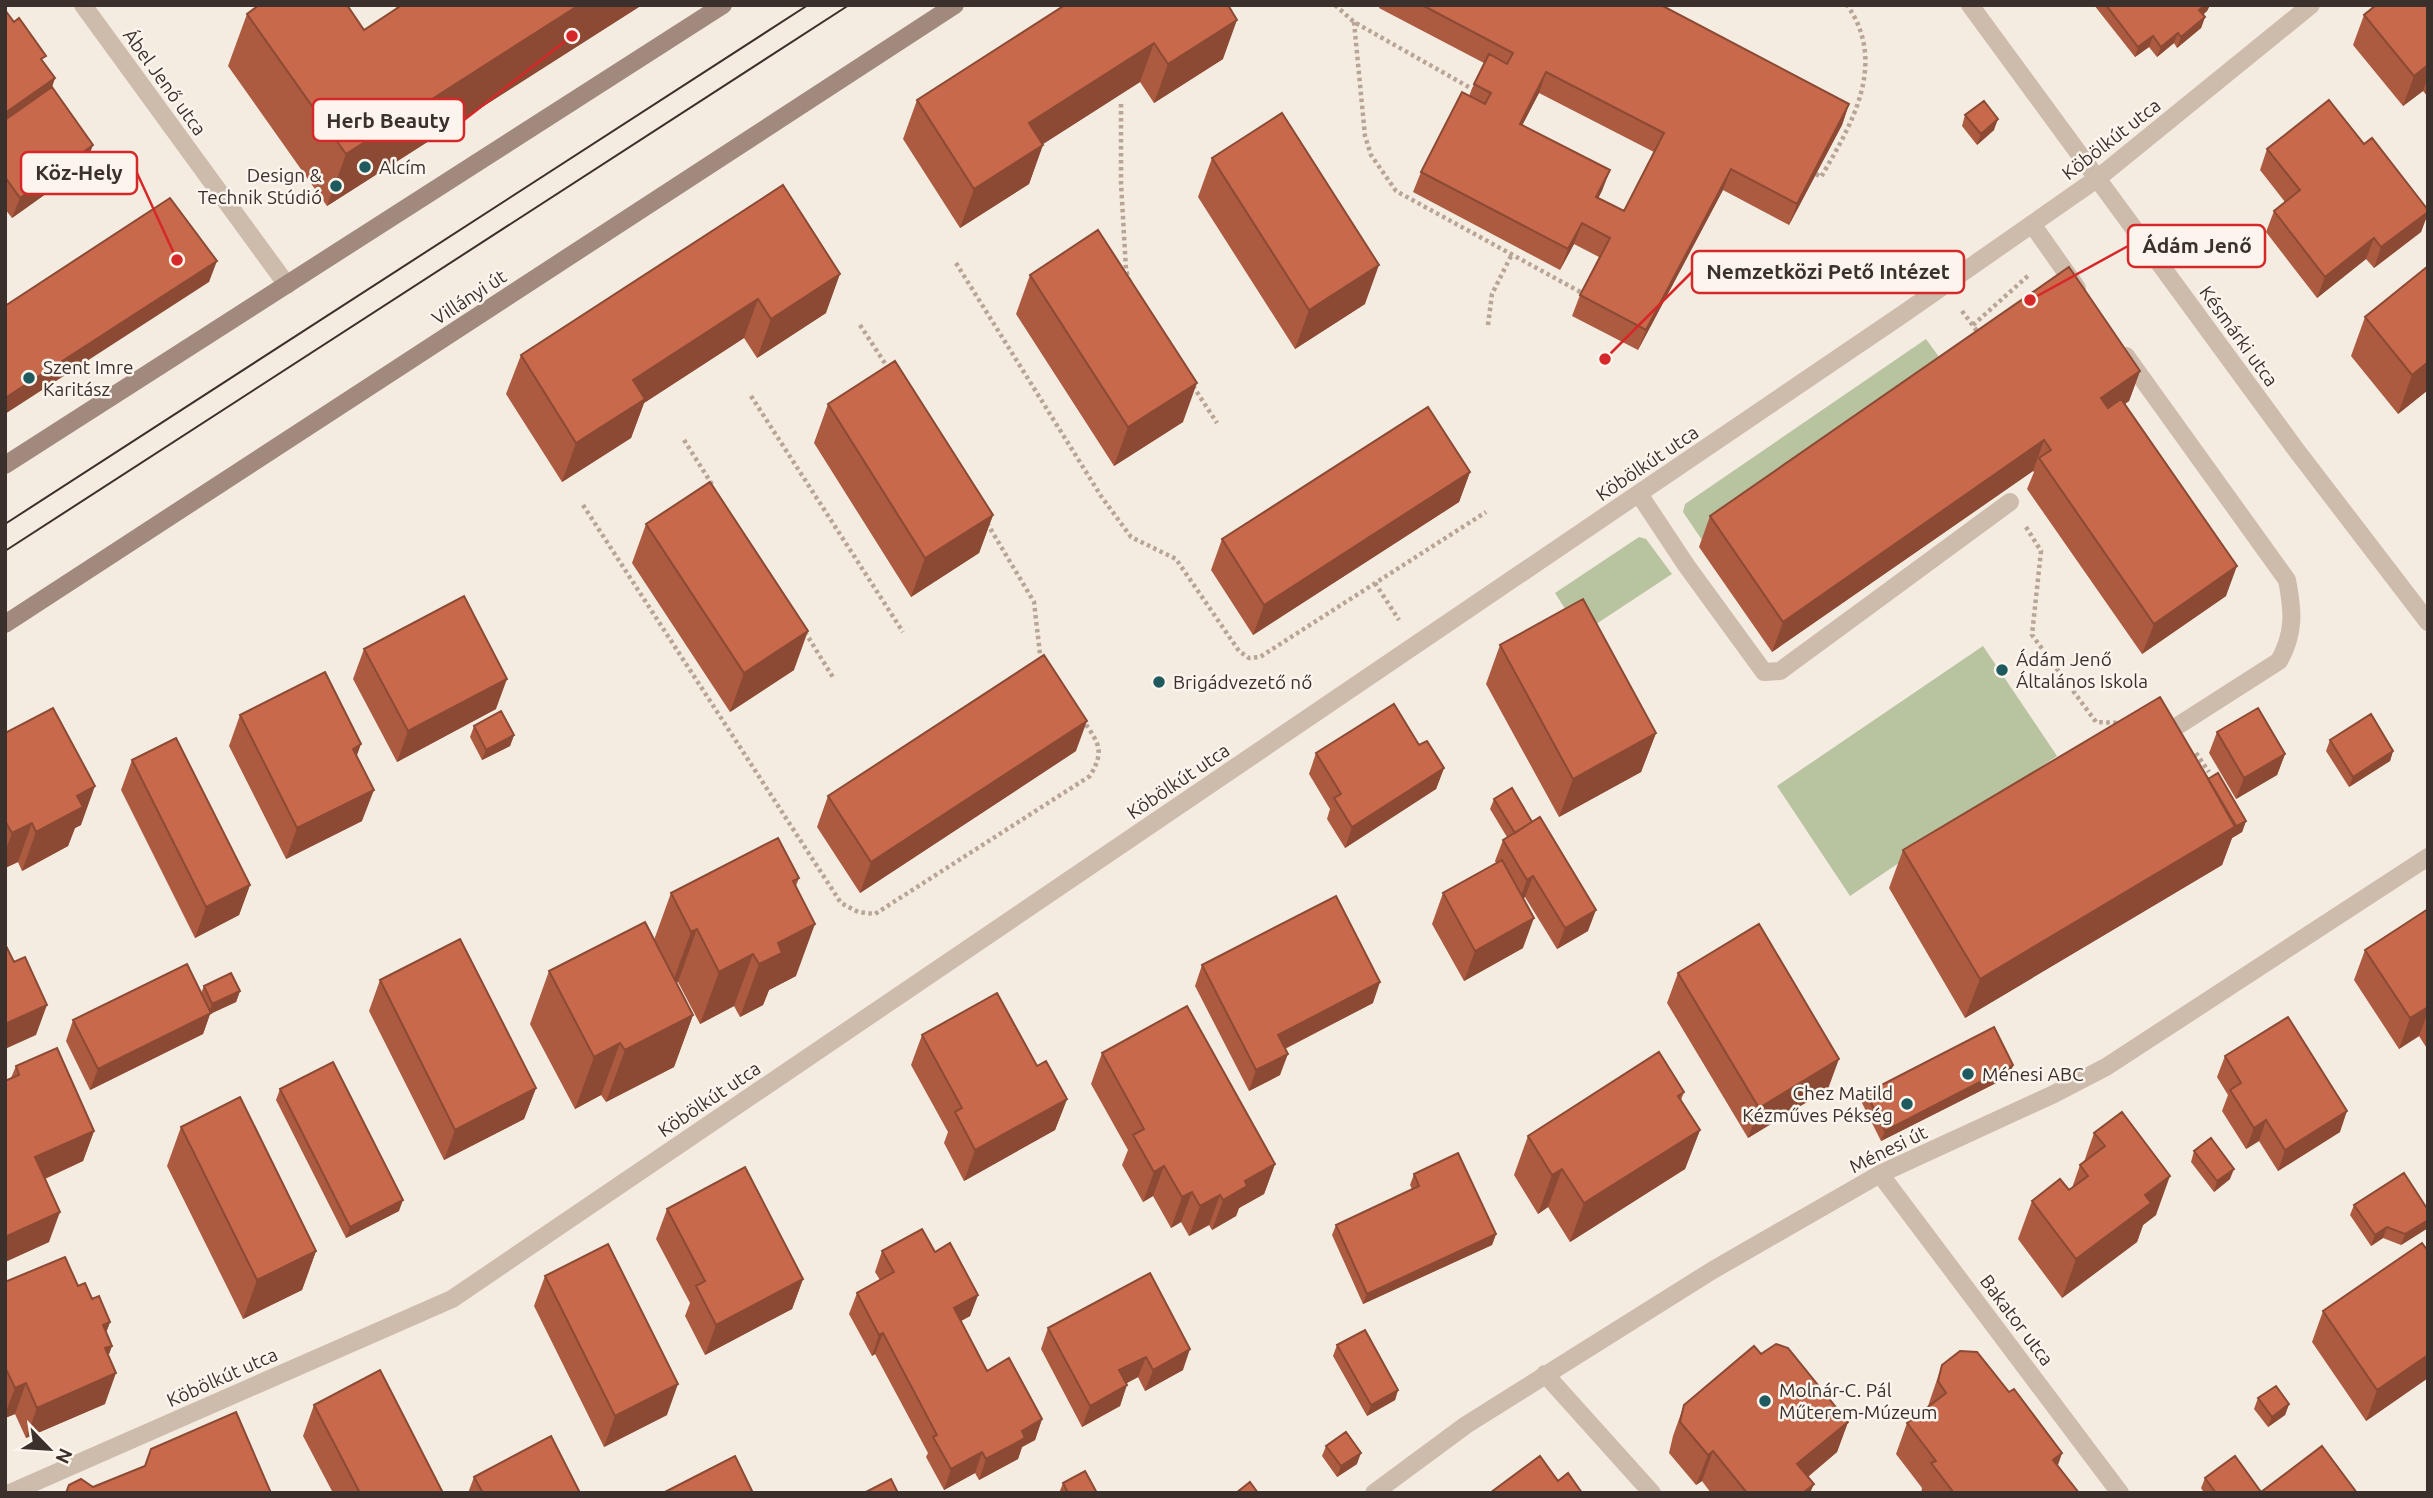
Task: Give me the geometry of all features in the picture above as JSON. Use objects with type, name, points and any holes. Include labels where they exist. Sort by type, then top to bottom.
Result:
[{"type":"street","name":"Ábel Jenő utca","points":[[83,5],[287,285]]},
{"type":"street","points":[[5,465],[723,5]]},
{"type":"street","name":"Villányi út","points":[[5,624],[955,5]]},
{"type":"street","name":"Késmárki utca","points":[[1970,5],[2297,451],[2428,622]]},
{"type":"street","name":"Köbölkút utca","points":[[10,1493],[452,1299],[1639,494],[2032,224],[2098,178],[2311,5]]},
{"type":"street","points":[[2032,224],[2088,303]]},
{"type":"street","points":[[2112,336],[2287,580],[2292,604],[2290,635],[2279,661],[2179,725]]},
{"type":"street","points":[[1639,494],[1686,565],[1764,672],[1780,671],[1889,588],[2010,502]]},
{"type":"street","name":"Ménesi út","points":[[1374,1493],[1466,1425],[1713,1270],[1880,1174],[2106,1067],[2428,857]]},
{"type":"street","name":"Bakator utca","points":[[1880,1174],[2120,1493]]},
{"type":"street","points":[[1545,1374],[1653,1493]]},
{"type":"path","points":[[1335,5],[1354,22],[1474,90]]},
{"type":"path","points":[[1816,174],[1821,177],[1840,144],[1865,85],[1862,33],[1847,5]]},
{"type":"path","points":[[1354,22],[1365,136],[1383,173],[1396,191],[1584,294]]},
{"type":"path","points":[[1121,104],[1121,183],[1126,270],[1132,288]]},
{"type":"path","points":[[1488,325],[1492,294],[1512,254]]},
{"type":"path","points":[[956,263],[1101,496],[1131,537],[1176,559],[1239,651],[1249,658],[1260,657],[1486,512]]},
{"type":"path","points":[[1973,325],[2030,274]]},
{"type":"path","points":[[1957,305],[1988,345]]},
{"type":"path","points":[[860,325],[898,383]]},
{"type":"path","points":[[1188,378],[1217,423]]},
{"type":"path","points":[[751,396],[903,632]]},
{"type":"path","points":[[684,440],[719,497]]},
{"type":"path","points":[[2010,502],[2042,551],[2032,635],[2096,722],[2124,723]]},
{"type":"path","points":[[583,505],[841,903],[858,912],[875,914],[1090,776],[1100,758],[1098,743],[1076,709]]},
{"type":"path","points":[[980,513],[1034,602],[1040,654],[1047,665]]},
{"type":"path","points":[[1375,583],[1415,646]]},
{"type":"path","points":[[799,622],[834,679]]},
{"type":"path","points":[[2179,725],[2209,772]]},
{"type":"green space","points":[[1926,339],[1950,372],[1704,543],[1683,512],[1685,504]]},
{"type":"green space","points":[[1639,537],[1646,539],[1672,574],[1581,634],[1555,593]]},
{"type":"green space","points":[[1983,646],[2057,756],[1850,896],[1777,786]]},
{"type":"building","points":[[259,5],[347,5],[364,30],[402,5],[579,5],[346,154],[247,14]]},
{"type":"building","points":[[1065,5],[1228,5],[1237,20],[1168,64],[1154,43],[1029,123],[1043,145],[974,189],[917,100]]},
{"type":"building","points":[[1422,5],[1661,5],[1849,104],[1797,204],[1731,169],[1646,330],[1580,295],[1610,238],[1582,223],[1568,249],[1421,172],[1462,92],[1485,104],[1491,93],[1474,84],[1489,54],[1507,64],[1513,53]],"holes":[[[1546,72],[1664,133],[1624,211],[1596,197],[1610,170],[1520,124]]]},
{"type":"building","points":[[2106,5],[2205,5],[2199,10],[2205,17],[2181,37],[2178,33],[2161,47],[2153,36],[2138,47]]},
{"type":"building","points":[[2376,5],[2428,5],[2428,65],[2414,76],[2364,15]]},
{"type":"building","points":[[5,10],[14,22],[19,18],[46,56],[41,59],[55,78],[5,113]]},
{"type":"building","points":[[52,87],[93,145],[20,198],[5,177],[5,120]]},
{"type":"building","points":[[2329,100],[2364,144],[2372,138],[2428,212],[2381,247],[2374,238],[2325,277],[2274,211],[2300,190],[2267,149]]},
{"type":"building","points":[[1984,101],[1998,119],[1981,134],[1965,115]]},
{"type":"building","points":[[1282,113],[1379,265],[1309,310],[1212,158]]},
{"type":"building","points":[[783,185],[840,274],[771,319],[758,299],[633,380],[645,399],[576,443],[521,355]]},
{"type":"building","points":[[170,198],[217,261],[5,398],[5,306]]},
{"type":"building","points":[[1098,230],[1197,383],[1128,427],[1030,275]]},
{"type":"building","points":[[2428,266],[2428,362],[2412,375],[2365,317]]},
{"type":"building","points":[[2069,267],[2140,371],[2101,398],[2108,408],[2121,399],[2237,566],[2154,624],[2039,458],[2051,450],[2044,440],[1783,622],[1710,516]]},
{"type":"building","points":[[895,361],[993,515],[925,558],[828,404]]},
{"type":"building","points":[[1428,407],[1470,472],[1264,605],[1222,539]]},
{"type":"building","points":[[710,482],[808,631],[744,673],[646,524]]},
{"type":"building","points":[[464,596],[507,679],[408,731],[364,649]]},
{"type":"building","points":[[1583,599],[1656,733],[1573,779],[1500,645]]},
{"type":"building","points":[[1044,655],[1087,721],[871,862],[828,796]]},
{"type":"building","points":[[325,672],[361,744],[353,749],[374,790],[297,828],[240,715]]},
{"type":"building","points":[[2160,697],[2236,826],[1980,979],[1903,850]]},
{"type":"building","points":[[1394,704],[1419,745],[1427,741],[1444,768],[1352,827],[1334,798],[1341,794],[1316,753]]},
{"type":"building","points":[[53,708],[95,786],[77,796],[83,807],[36,832],[32,823],[12,833],[5,821],[5,733]]},
{"type":"building","points":[[2258,708],[2285,754],[2244,778],[2217,732]]},
{"type":"building","points":[[501,711],[514,735],[486,750],[474,726]]},
{"type":"building","points":[[2371,714],[2393,751],[2353,777],[2330,740]]},
{"type":"building","points":[[176,738],[250,885],[206,907],[132,760]]},
{"type":"building","points":[[2218,773],[2246,821],[2235,827],[2208,779]]},
{"type":"building","points":[[1512,788],[1532,822],[1515,833],[1494,799]]},
{"type":"building","points":[[1540,817],[1596,910],[1565,928],[1533,876],[1527,880],[1503,840]]},
{"type":"building","points":[[778,838],[799,878],[793,881],[815,924],[778,943],[782,953],[759,964],[753,954],[719,972],[697,929],[691,932],[671,893]]},
{"type":"building","points":[[1502,860],[1534,918],[1475,951],[1443,893]]},
{"type":"building","points":[[1336,896],[1380,982],[1278,1035],[1288,1054],[1256,1070],[1202,965]]},
{"type":"building","points":[[2428,909],[2428,1007],[2410,1018],[2365,950]]},
{"type":"building","points":[[645,922],[693,1015],[625,1050],[620,1043],[594,1057],[549,971]]},
{"type":"building","points":[[1759,924],[1839,1059],[1759,1108],[1678,973]]},
{"type":"building","points":[[460,939],[536,1088],[455,1130],[380,980]]},
{"type":"building","points":[[5,944],[14,962],[25,957],[47,1005],[5,1024]]},
{"type":"building","points":[[187,964],[211,1013],[98,1069],[73,1020]]},
{"type":"building","points":[[231,973],[240,991],[212,1004],[204,986]]},
{"type":"building","points":[[997,993],[1037,1066],[1046,1061],[1067,1099],[975,1150],[955,1112],[962,1108],[922,1035]]},
{"type":"building","points":[[1187,1006],[1275,1164],[1245,1181],[1247,1186],[1223,1200],[1220,1195],[1200,1206],[1192,1192],[1182,1197],[1164,1166],[1154,1172],[1133,1135],[1144,1129],[1102,1053]]},
{"type":"building","points":[[2288,1017],[2347,1111],[2285,1150],[2266,1120],[2254,1128],[2230,1090],[2241,1083],[2225,1056]]},
{"type":"building","points":[[1994,1027],[2013,1065],[1885,1131],[1866,1093]]},
{"type":"building","points":[[57,1048],[94,1131],[35,1157],[60,1212],[5,1237],[5,1081],[19,1075],[16,1066]]},
{"type":"building","points":[[1659,1052],[1684,1092],[1678,1096],[1700,1130],[1584,1203],[1562,1169],[1552,1175],[1528,1136]]},
{"type":"building","points":[[333,1062],[403,1200],[350,1227],[280,1089]]},
{"type":"building","points":[[240,1097],[316,1251],[257,1280],[181,1127]]},
{"type":"building","points":[[2122,1112],[2170,1176],[2145,1195],[2151,1203],[2076,1259],[2032,1201],[2060,1179],[2069,1190],[2088,1176],[2080,1165],[2105,1146],[2094,1133]]},
{"type":"building","points":[[2211,1138],[2234,1169],[2217,1181],[2194,1151]]},
{"type":"building","points":[[1458,1153],[1496,1234],[1367,1294],[1336,1225],[1419,1186],[1414,1174]]},
{"type":"building","points":[[745,1167],[803,1279],[716,1325],[696,1286],[705,1281],[667,1209]]},
{"type":"building","points":[[2404,1173],[2428,1210],[2428,1220],[2405,1234],[2387,1227],[2375,1235],[2354,1205]]},
{"type":"building","points":[[922,1229],[935,1252],[950,1243],[978,1295],[954,1308],[987,1371],[1009,1358],[1042,1419],[1022,1431],[1025,1438],[986,1459],[982,1452],[951,1469],[933,1437],[937,1435],[883,1333],[879,1335],[857,1293],[894,1272],[882,1251]]},
{"type":"building","points":[[2422,1243],[2428,1251],[2428,1355],[2377,1390],[2323,1311]]},
{"type":"building","points":[[608,1244],[678,1384],[615,1416],[545,1276]]},
{"type":"building","points":[[65,1257],[78,1286],[85,1283],[92,1299],[99,1296],[110,1322],[103,1325],[112,1346],[105,1348],[116,1373],[37,1408],[26,1383],[15,1388],[5,1367],[5,1282]]},
{"type":"building","points":[[1150,1273],[1190,1349],[1153,1370],[1146,1357],[1119,1370],[1127,1385],[1090,1406],[1048,1328]]},
{"type":"building","points":[[1365,1330],[1398,1390],[1371,1405],[1337,1345]]},
{"type":"building","points":[[1776,1344],[1788,1348],[1848,1422],[1797,1464],[1814,1484],[1803,1493],[1747,1493],[1713,1451],[1708,1455],[1680,1422],[1684,1405],[1754,1346],[1761,1354]]},
{"type":"building","points":[[1960,1351],[1977,1352],[2009,1392],[2014,1389],[2062,1453],[2053,1460],[2079,1493],[1954,1493],[1931,1463],[1936,1461],[1907,1423],[1946,1393],[1938,1381],[1942,1365]]},
{"type":"building","points":[[380,1370],[443,1493],[360,1493],[314,1405]]},
{"type":"building","points":[[2276,1386],[2289,1404],[2272,1417],[2258,1398]]},
{"type":"building","points":[[236,1412],[271,1493],[66,1493],[69,1485],[81,1479],[93,1487],[145,1466],[151,1449]]},
{"type":"building","points":[[1346,1432],[1361,1453],[1341,1466],[1326,1446]]},
{"type":"building","points":[[551,1436],[580,1493],[483,1493],[474,1477]]},
{"type":"building","points":[[2322,1446],[2357,1493],[2216,1493],[2205,1478],[2235,1456],[2261,1492]]},
{"type":"building","points":[[735,1456],[753,1493],[663,1493]]},
{"type":"building","points":[[1540,1456],[1558,1481],[1568,1473],[1582,1493],[1490,1493]]},
{"type":"building","points":[[1085,1471],[1097,1493],[1068,1493],[1063,1483]]},
{"type":"building","points":[[891,1479],[898,1493],[864,1493]]},
{"type":"building","points":[[1250,1482],[1258,1493],[1236,1493]]},
{"type":"tram line","points":[[5,524],[808,5]]},
{"type":"tram line","points":[[5,551],[849,5]]},
{"type":"place","name":"Herb Beauty","points":[[572,36]]},
{"type":"place","name":"Alcím","points":[[365,167]]},
{"type":"place","name":"Design & Technik Stúdió","points":[[336,186]]},
{"type":"place","name":"Köz-Hely","points":[[177,260]]},
{"type":"place","name":"Ádám Jenő","points":[[2030,300]]},
{"type":"place","name":"Nemzetközi Pető Intézet","points":[[1605,359]]},
{"type":"place","name":"Szent Imre Karitász","points":[[29,378]]},
{"type":"place","name":"Ádám Jenő Általános Iskola","points":[[2002,670]]},
{"type":"place","name":"Brigádvezető nő","points":[[1159,682]]},
{"type":"place","name":"Ménesi ABC","points":[[1968,1074]]},
{"type":"place","name":"Chez Matild Kézműves Pékség","points":[[1907,1104]]},
{"type":"place","name":"Molnár-C. Pál Műterem-Múzeum","points":[[1765,1401]]}]
